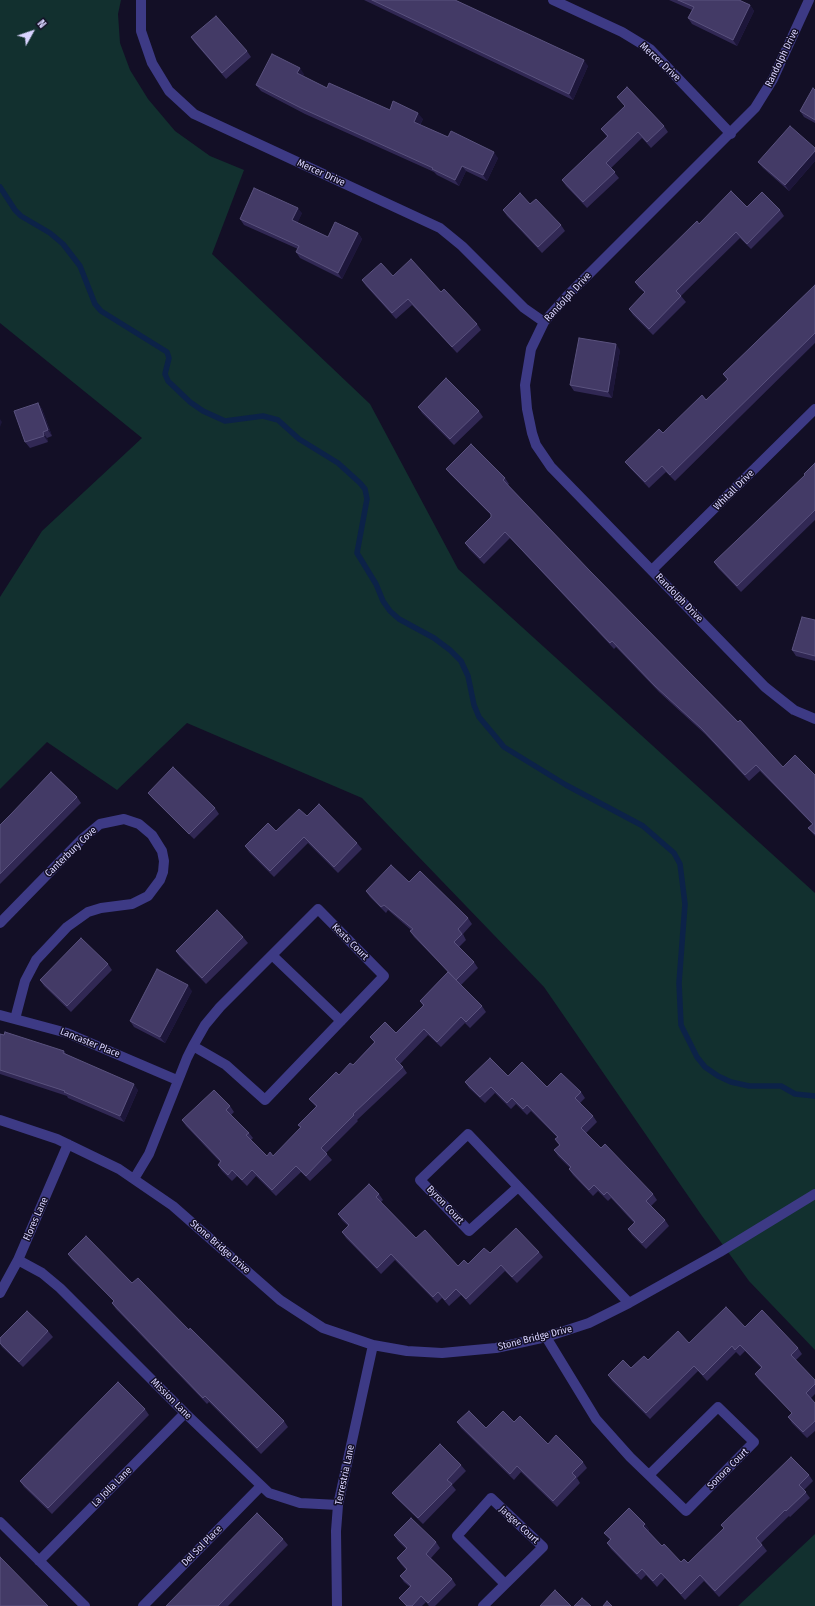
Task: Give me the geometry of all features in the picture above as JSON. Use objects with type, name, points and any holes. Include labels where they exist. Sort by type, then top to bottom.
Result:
[{"type":"street","name":"Mercer Drive","points":[[141,0],[141,31],[152,63],[169,91],[194,114],[440,228],[462,246],[524,308],[544,322]]},
{"type":"street","name":"Mercer Drive","points":[[554,0],[622,32],[650,50],[731,134]]},
{"type":"street","name":"Randolph Drive","points":[[809,0],[764,95],[731,134],[567,296],[544,322],[531,349],[525,385],[526,409],[536,445],[551,467],[765,687],[794,710],[815,719]]},
{"type":"street","name":"Whitall Drive","points":[[652,570],[815,409]]},
{"type":"street","name":"Canterbury Cove","points":[[0,923],[82,838],[100,824],[124,819],[139,824],[152,835],[162,851],[164,861],[163,872],[160,880],[148,896],[132,904],[108,907],[88,912],[67,927],[36,960],[25,981],[15,1019]]},
{"type":"street","name":"Keats Court","points":[[134,1179],[148,1154],[177,1080],[193,1046],[205,1025],[220,1007],[318,909],[384,976],[265,1100],[226,1065],[193,1046]]},
{"type":"street","points":[[272,955],[341,1021]]},
{"type":"street","name":"Lancaster Place","points":[[0,1015],[68,1033],[177,1080]]},
{"type":"street","name":"Stone Bridge Drive","points":[[0,1120],[31,1129],[68,1144],[104,1161],[134,1179],[154,1192],[188,1219],[263,1286],[293,1309],[323,1328],[373,1345],[407,1351],[442,1353],[496,1348],[546,1337],[588,1323],[629,1304],[720,1252],[815,1194]]},
{"type":"street","name":"Byron Court","points":[[518,1187],[469,1231],[420,1180],[468,1134],[629,1304]]},
{"type":"street","name":"Flores Lane","points":[[0,1293],[18,1260],[68,1144]]},
{"type":"street","name":"Mission Lane","points":[[18,1260],[42,1273],[60,1288],[184,1413],[269,1493],[300,1503],[338,1505]]},
{"type":"street","name":"Sonora Court","points":[[546,1337],[596,1419],[648,1475],[686,1511],[754,1442],[718,1407],[648,1475]]},
{"type":"street","name":"Terrestria Lane","points":[[337,1606],[336,1531],[338,1505],[373,1345]]},
{"type":"street","name":"La Jolla Lane","points":[[39,1561],[184,1413]]},
{"type":"street","name":"Del Sol Place","points":[[143,1606],[261,1486]]},
{"type":"street","name":"Jaeger Court","points":[[483,1606],[543,1547],[491,1498],[457,1536],[505,1584]]},
{"type":"street","points":[[0,1522],[85,1606]]},
{"type":"green space","points":[[0,0],[121,0],[118,14],[120,43],[130,70],[148,99],[175,131],[210,156],[244,170],[212,254],[370,404],[458,569],[815,893],[815,1350],[749,1281],[702,1216],[544,987],[362,798],[187,723],[117,790],[47,742],[0,789],[0,597],[42,531],[142,438],[0,323]]},
{"type":"green space","points":[[815,1534],[815,1606],[738,1606]]},
{"type":"building","points":[[372,0],[455,0],[584,60],[569,94]]},
{"type":"building","points":[[678,0],[739,0],[750,5],[733,40],[688,18],[694,7]]},
{"type":"building","points":[[216,16],[247,51],[222,73],[191,37]]},
{"type":"building","points":[[272,54],[300,68],[297,73],[327,88],[329,83],[390,110],[393,101],[418,113],[414,122],[448,137],[451,131],[494,152],[483,175],[462,166],[455,180],[432,169],[433,168],[301,108],[256,85]]},
{"type":"building","points":[[627,87],[664,126],[647,142],[638,132],[606,163],[615,172],[583,202],[562,180],[608,136],[601,129],[625,106],[617,97]]},
{"type":"building","points":[[813,88],[815,90],[815,120],[800,111]]},
{"type":"building","points":[[790,126],[815,148],[815,151],[785,185],[758,162]]},
{"type":"building","points":[[254,188],[298,208],[292,220],[328,237],[335,222],[358,233],[338,273],[296,252],[299,246],[240,219]]},
{"type":"building","points":[[731,191],[747,207],[762,192],[780,210],[747,244],[736,232],[676,291],[681,296],[649,329],[629,309],[645,292],[635,282],[697,221],[699,224]]},
{"type":"building","points":[[520,193],[530,204],[536,199],[561,225],[538,247],[503,210]]},
{"type":"building","points":[[411,259],[441,292],[444,289],[477,324],[452,347],[408,299],[392,313],[362,280],[381,263],[393,276]]},
{"type":"building","points":[[815,285],[815,333],[670,475],[662,466],[645,482],[625,462],[659,429],[663,433],[702,395],[706,400],[728,379],[723,374]]},
{"type":"building","points":[[579,338],[616,344],[608,392],[570,385]]},
{"type":"building","points":[[446,378],[479,411],[450,439],[418,407]]},
{"type":"building","points":[[38,403],[48,430],[43,432],[44,436],[25,442],[14,411]]},
{"type":"building","points":[[471,444],[505,478],[503,480],[590,571],[738,722],[740,720],[783,767],[795,755],[815,775],[815,834],[808,828],[813,824],[756,765],[745,775],[701,728],[655,686],[612,641],[610,643],[505,532],[480,558],[465,543],[491,517],[491,514],[446,469]]},
{"type":"building","points":[[815,463],[815,510],[737,586],[714,562],[805,475],[804,474]]},
{"type":"building","points":[[802,617],[815,620],[815,656],[792,650]]},
{"type":"building","points":[[173,767],[215,808],[189,834],[148,793]]},
{"type":"building","points":[[51,772],[77,797],[0,874],[0,825]]},
{"type":"building","points":[[319,804],[357,843],[334,867],[304,837],[270,871],[245,846],[268,823],[276,831],[299,809],[307,816]]},
{"type":"building","points":[[391,865],[409,882],[420,871],[468,918],[458,929],[462,934],[454,942],[474,962],[456,980],[410,931],[413,929],[384,905],[381,907],[366,891]]},
{"type":"building","points":[[217,910],[243,937],[202,978],[176,951]]},
{"type":"building","points":[[81,938],[108,964],[67,1006],[40,980]]},
{"type":"building","points":[[157,969],[188,985],[160,1037],[130,1021]]},
{"type":"building","points":[[448,972],[482,1006],[466,1022],[461,1017],[437,1042],[424,1029],[395,1059],[403,1067],[353,1114],[354,1115],[321,1148],[327,1154],[306,1176],[296,1166],[272,1190],[252,1170],[242,1180],[232,1170],[228,1175],[218,1165],[221,1161],[182,1120],[214,1090],[230,1106],[226,1110],[249,1133],[246,1135],[267,1156],[270,1152],[273,1156],[301,1127],[298,1125],[317,1106],[309,1099],[336,1072],[339,1075],[350,1063],[353,1065],[375,1042],[370,1037],[385,1022],[396,1033],[424,1005],[420,1001]]},
{"type":"building","points":[[5,1032],[64,1051],[63,1053],[134,1084],[120,1116],[64,1092],[65,1091],[0,1070],[0,1034],[4,1035]]},
{"type":"building","points":[[490,1058],[508,1076],[522,1062],[547,1087],[561,1073],[581,1092],[575,1098],[593,1116],[581,1128],[601,1148],[605,1144],[653,1194],[646,1201],[665,1220],[642,1243],[628,1229],[635,1222],[607,1192],[604,1195],[594,1185],[589,1190],[569,1169],[571,1167],[554,1150],[560,1145],[555,1139],[558,1137],[527,1105],[523,1109],[512,1098],[507,1103],[491,1087],[480,1097],[465,1082]]},
{"type":"building","points":[[369,1184],[379,1194],[376,1197],[416,1238],[425,1230],[458,1266],[464,1260],[468,1264],[484,1248],[490,1253],[516,1228],[539,1252],[512,1277],[501,1265],[466,1299],[456,1289],[445,1300],[438,1292],[433,1297],[391,1254],[377,1268],[342,1232],[349,1225],[338,1214]]},
{"type":"building","points":[[86,1236],[132,1283],[138,1278],[189,1330],[190,1328],[284,1421],[257,1448],[205,1396],[203,1398],[112,1303],[114,1301],[68,1254]]},
{"type":"building","points":[[726,1307],[745,1327],[762,1310],[798,1348],[791,1355],[815,1380],[815,1384],[806,1393],[815,1403],[815,1421],[803,1432],[788,1417],[792,1413],[755,1374],[762,1367],[740,1345],[735,1350],[732,1346],[703,1375],[694,1366],[646,1413],[608,1375],[623,1360],[631,1368],[644,1356],[648,1360],[678,1331],[689,1343]]},
{"type":"building","points":[[27,1311],[48,1331],[19,1362],[0,1343],[0,1338]]},
{"type":"building","points":[[118,1382],[145,1409],[48,1508],[20,1481]]},
{"type":"building","points":[[469,1411],[486,1428],[503,1411],[514,1422],[520,1416],[548,1444],[556,1435],[583,1462],[572,1473],[576,1477],[553,1501],[517,1466],[510,1474],[457,1422]]},
{"type":"building","points":[[440,1444],[461,1465],[447,1480],[452,1484],[418,1518],[392,1493]]},
{"type":"building","points":[[791,1457],[809,1475],[799,1485],[806,1492],[756,1538],[762,1545],[715,1591],[700,1575],[681,1594],[661,1573],[653,1581],[642,1569],[637,1574],[607,1543],[611,1539],[604,1533],[629,1508],[645,1524],[643,1526],[662,1546],[664,1544],[681,1562],[684,1559],[688,1563],[724,1528],[721,1525]]},
{"type":"building","points":[[257,1513],[283,1539],[218,1606],[166,1606]]},
{"type":"building","points":[[411,1518],[436,1542],[426,1554],[452,1579],[428,1603],[421,1596],[412,1606],[407,1606],[399,1598],[411,1586],[400,1576],[407,1569],[397,1558],[407,1548],[394,1535]]},
{"type":"building","points":[[0,1557],[48,1606],[0,1606]]},
{"type":"building","points":[[555,1590],[571,1606],[540,1606]]},
{"type":"building","points":[[582,1598],[591,1606],[574,1606]]},
{"type":"building","points":[[607,1601],[612,1606],[603,1606]]},
{"type":"waterway","points":[[0,187],[15,210],[21,216],[50,233],[63,244],[80,266],[95,304],[101,311],[167,352],[169,358],[165,374],[168,381],[190,402],[203,411],[225,421],[263,416],[278,420],[299,439],[338,463],[360,483],[365,489],[367,499],[357,553],[376,584],[383,601],[390,611],[399,619],[434,638],[450,650],[461,661],[468,676],[474,705],[479,717],[504,747],[566,785],[643,826],[674,853],[680,864],[685,904],[679,983],[681,1025],[697,1057],[705,1067],[718,1076],[731,1082],[749,1086],[781,1086],[795,1094],[815,1096]]}]
